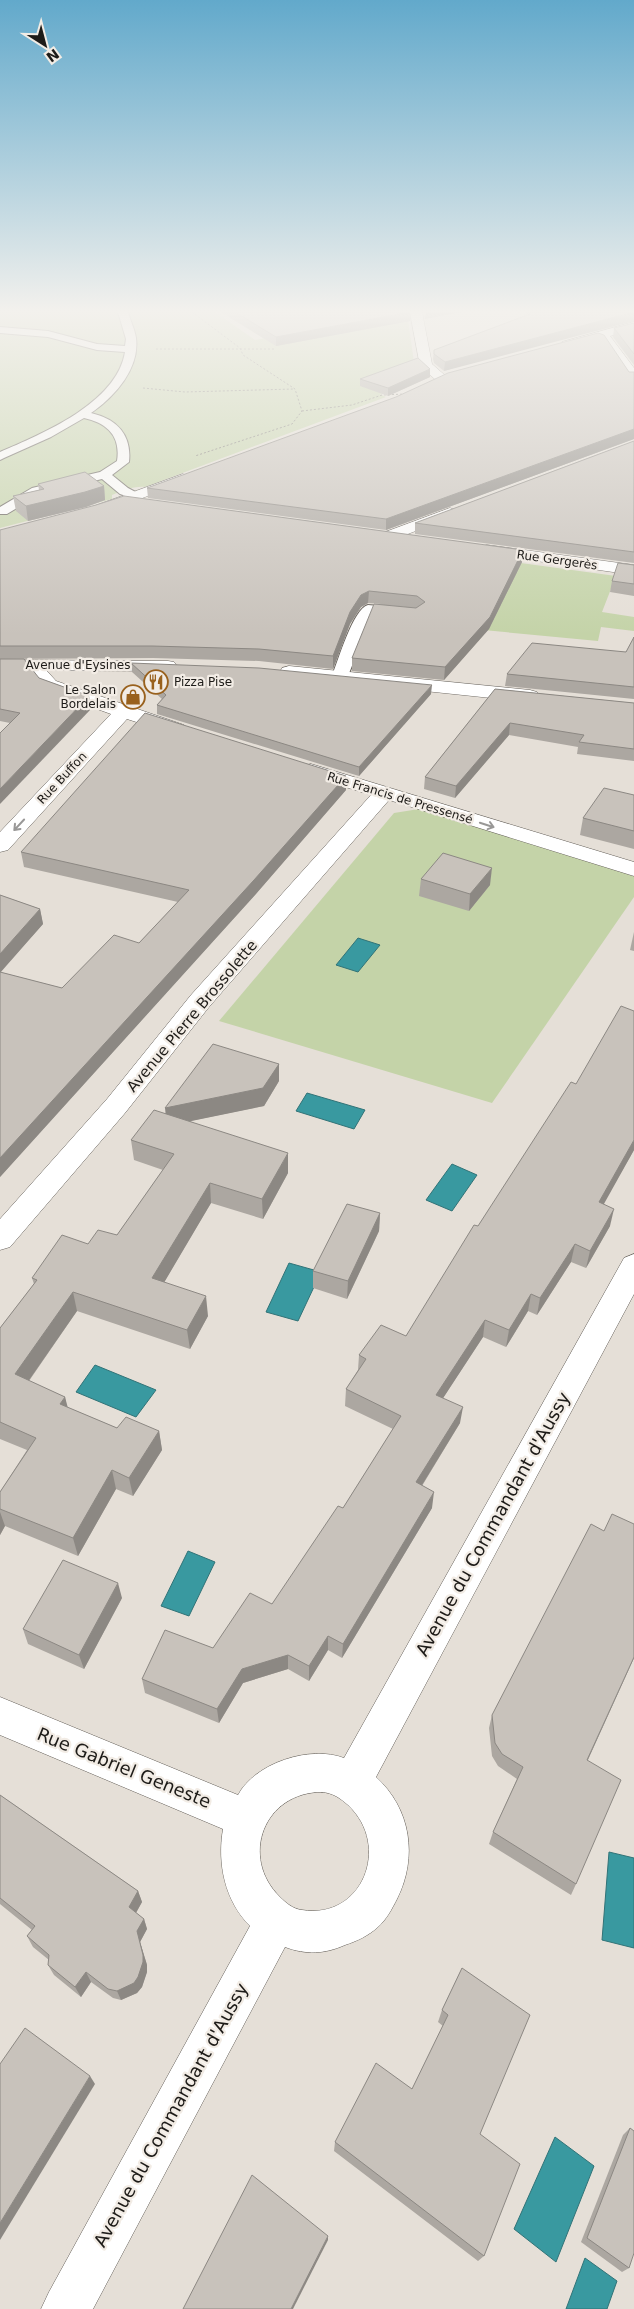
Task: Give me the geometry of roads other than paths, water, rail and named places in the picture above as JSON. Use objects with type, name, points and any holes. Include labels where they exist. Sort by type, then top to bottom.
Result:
[{"type":"street","points":[[82,514],[198,472]]},
{"type":"street","points":[[130,497],[152,505]]},
{"type":"street","points":[[386,537],[460,510]]},
{"type":"street","points":[[367,534],[416,541]]},
{"type":"street","name":"Rue Gergerès","points":[[475,549],[634,570]]},
{"type":"street","name":"Avenue d'Eysines","points":[[0,664],[190,667]]},
{"type":"street","points":[[32,665],[49,685],[123,712],[197,735]]},
{"type":"street","points":[[268,670],[546,698]]},
{"type":"street","name":"Rue Buffon","points":[[0,845],[123,712]]},
{"type":"street","name":"Rue Francis de Pressensé","points":[[289,763],[634,869]]},
{"type":"street","name":"Avenue Pierre Brossolette","points":[[0,1239],[116,1106],[200,1001],[384,793]]},
{"type":"street","name":"Avenue du Commandant d'Aussy","points":[[352,1782],[634,1266]]},
{"type":"street","name":"Rue Gabriel Geneste","points":[[0,1716],[247,1819]]},
{"type":"street","points":[[329,1773],[352,1782],[372,1800],[385,1823],[390,1850],[386,1877],[374,1903],[353,1922],[329,1933],[301,1932],[276,1922],[259,1907],[247,1887],[240,1864],[241,1841],[247,1819],[261,1796],[281,1781],[297,1775],[329,1773]]},
{"type":"street","name":"Avenue du Commandant d'Aussy","points":[[66,2309],[276,1922]]},
{"type":"lane","points":[[0,456],[37,440],[73,420]]},
{"type":"lane","points":[[3,511],[36,491],[104,475],[123,462],[125,453],[121,434],[103,420]]},
{"type":"lane","points":[[104,475],[130,497]]},
{"type":"lane","points":[[340,676],[362,615],[368,609],[416,614]]},
{"type":"water","points":[[358,938],[380,945],[358,972],[336,965]]},
{"type":"water","points":[[307,1093],[365,1110],[354,1129],[296,1111]]},
{"type":"water","points":[[452,1164],[477,1175],[452,1211],[426,1200]]},
{"type":"water","points":[[289,1263],[321,1272],[298,1321],[266,1312]]},
{"type":"water","points":[[95,1365],[156,1390],[136,1417],[76,1392]]},
{"type":"water","points":[[188,1551],[215,1562],[189,1616],[161,1606]]},
{"type":"water","points":[[609,1852],[634,1858],[634,1948],[602,1940]]},
{"type":"water","points":[[555,2137],[594,2166],[556,2262],[514,2229]]},
{"type":"water","points":[[585,2258],[617,2281],[607,2309],[566,2309]]},
{"type":"place","name":"Pizza Pise","points":[[156,682]]},
{"type":"place","name":"Le Salon Bordelais","points":[[133,697]]}]
